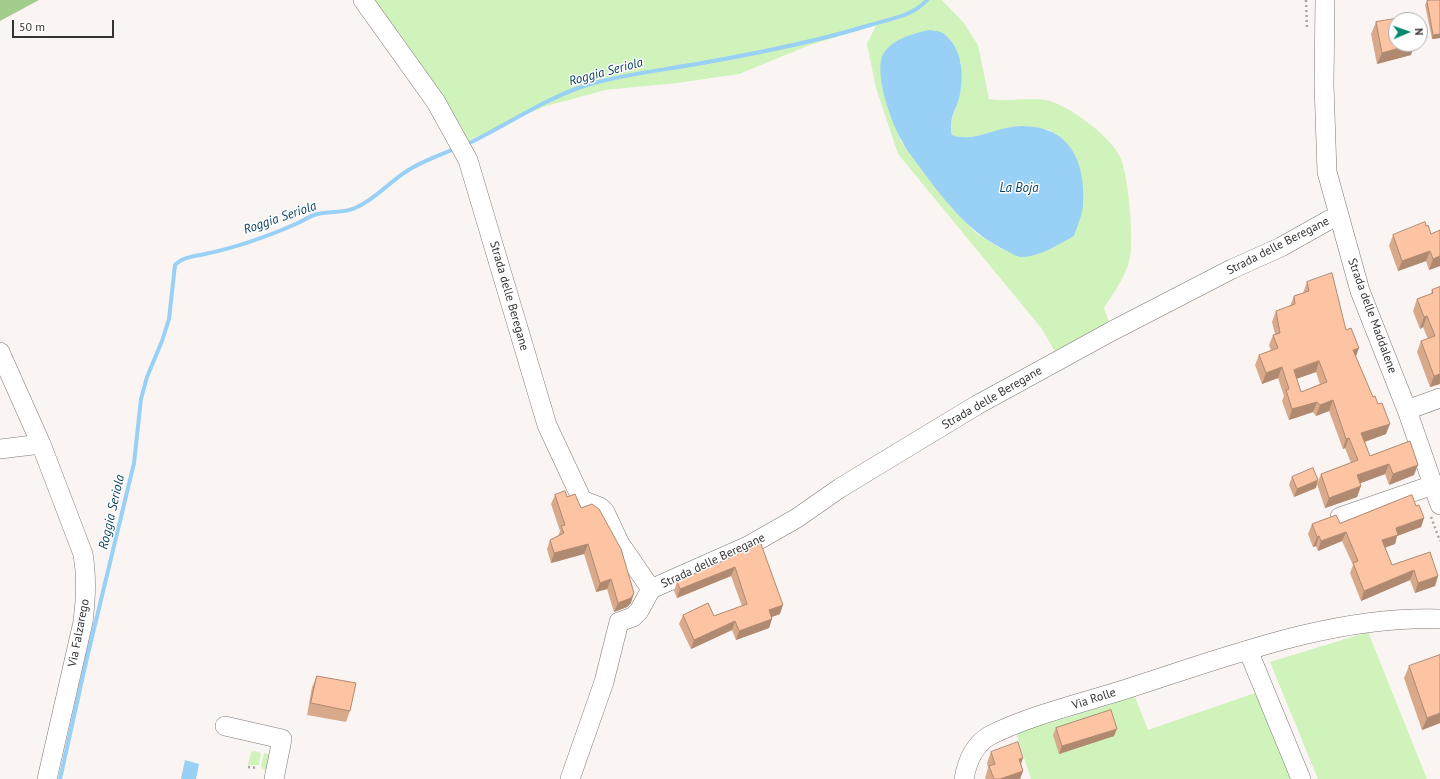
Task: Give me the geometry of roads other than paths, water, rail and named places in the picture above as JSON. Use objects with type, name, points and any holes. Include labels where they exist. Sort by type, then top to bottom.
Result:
[{"type":"street","name":"Strada delle Beregane","points":[[363,0],[436,102],[468,160],[547,425],[582,500],[600,507],[605,512],[620,544],[651,589]]},
{"type":"street","name":"Strada delle Maddalene","points":[[1325,0],[1324,85],[1327,172],[1360,291],[1407,410],[1440,505]]},
{"type":"street","name":"Strada delle Beregane","points":[[570,779],[604,682],[619,622],[633,617],[639,611],[651,589],[748,546],[785,525],[840,488],[971,409],[1059,359],[1232,270],[1281,247],[1328,220],[1339,217]]},
{"type":"street","name":"Via Falzarego","points":[[0,352],[40,444],[83,554],[86,573],[86,598],[83,622],[46,779]]},
{"type":"street","points":[[1407,410],[1440,398]]},
{"type":"street","points":[[0,449],[40,444]]},
{"type":"street","points":[[1340,517],[1433,485]]},
{"type":"street","name":"Via Rolle","points":[[964,779],[967,765],[979,744],[989,737],[1033,718],[1248,650],[1347,626],[1411,618],[1440,619]]},
{"type":"street","points":[[1248,650],[1301,779]]},
{"type":"street","points":[[225,726],[282,739],[274,779]]},
{"type":"water","name":"La Boja","points":[[930,30],[943,33],[950,40],[955,46],[960,61],[962,78],[959,100],[951,123],[952,135],[969,137],[1012,127],[1037,127],[1051,132],[1062,139],[1071,148],[1081,173],[1083,188],[1082,212],[1074,236],[1035,255],[1021,257],[1014,255],[982,236],[961,218],[910,154],[904,145],[889,113],[881,79],[881,60],[884,53],[894,43],[916,33]]},
{"type":"water","points":[[185,760],[199,764],[196,779],[181,779]]},
{"type":"waterway","name":"Roggia Seriola","points":[[465,145],[540,105],[587,85],[630,75],[766,51],[829,37],[901,16],[915,10],[927,0]]},
{"type":"waterway","name":"Roggia Seriola","points":[[60,779],[86,662],[134,463],[141,399],[147,377],[162,341],[169,319],[175,265],[181,260],[189,257],[240,245],[298,223],[314,215],[346,211],[355,208],[375,196],[400,175],[413,167],[457,148]]}]
